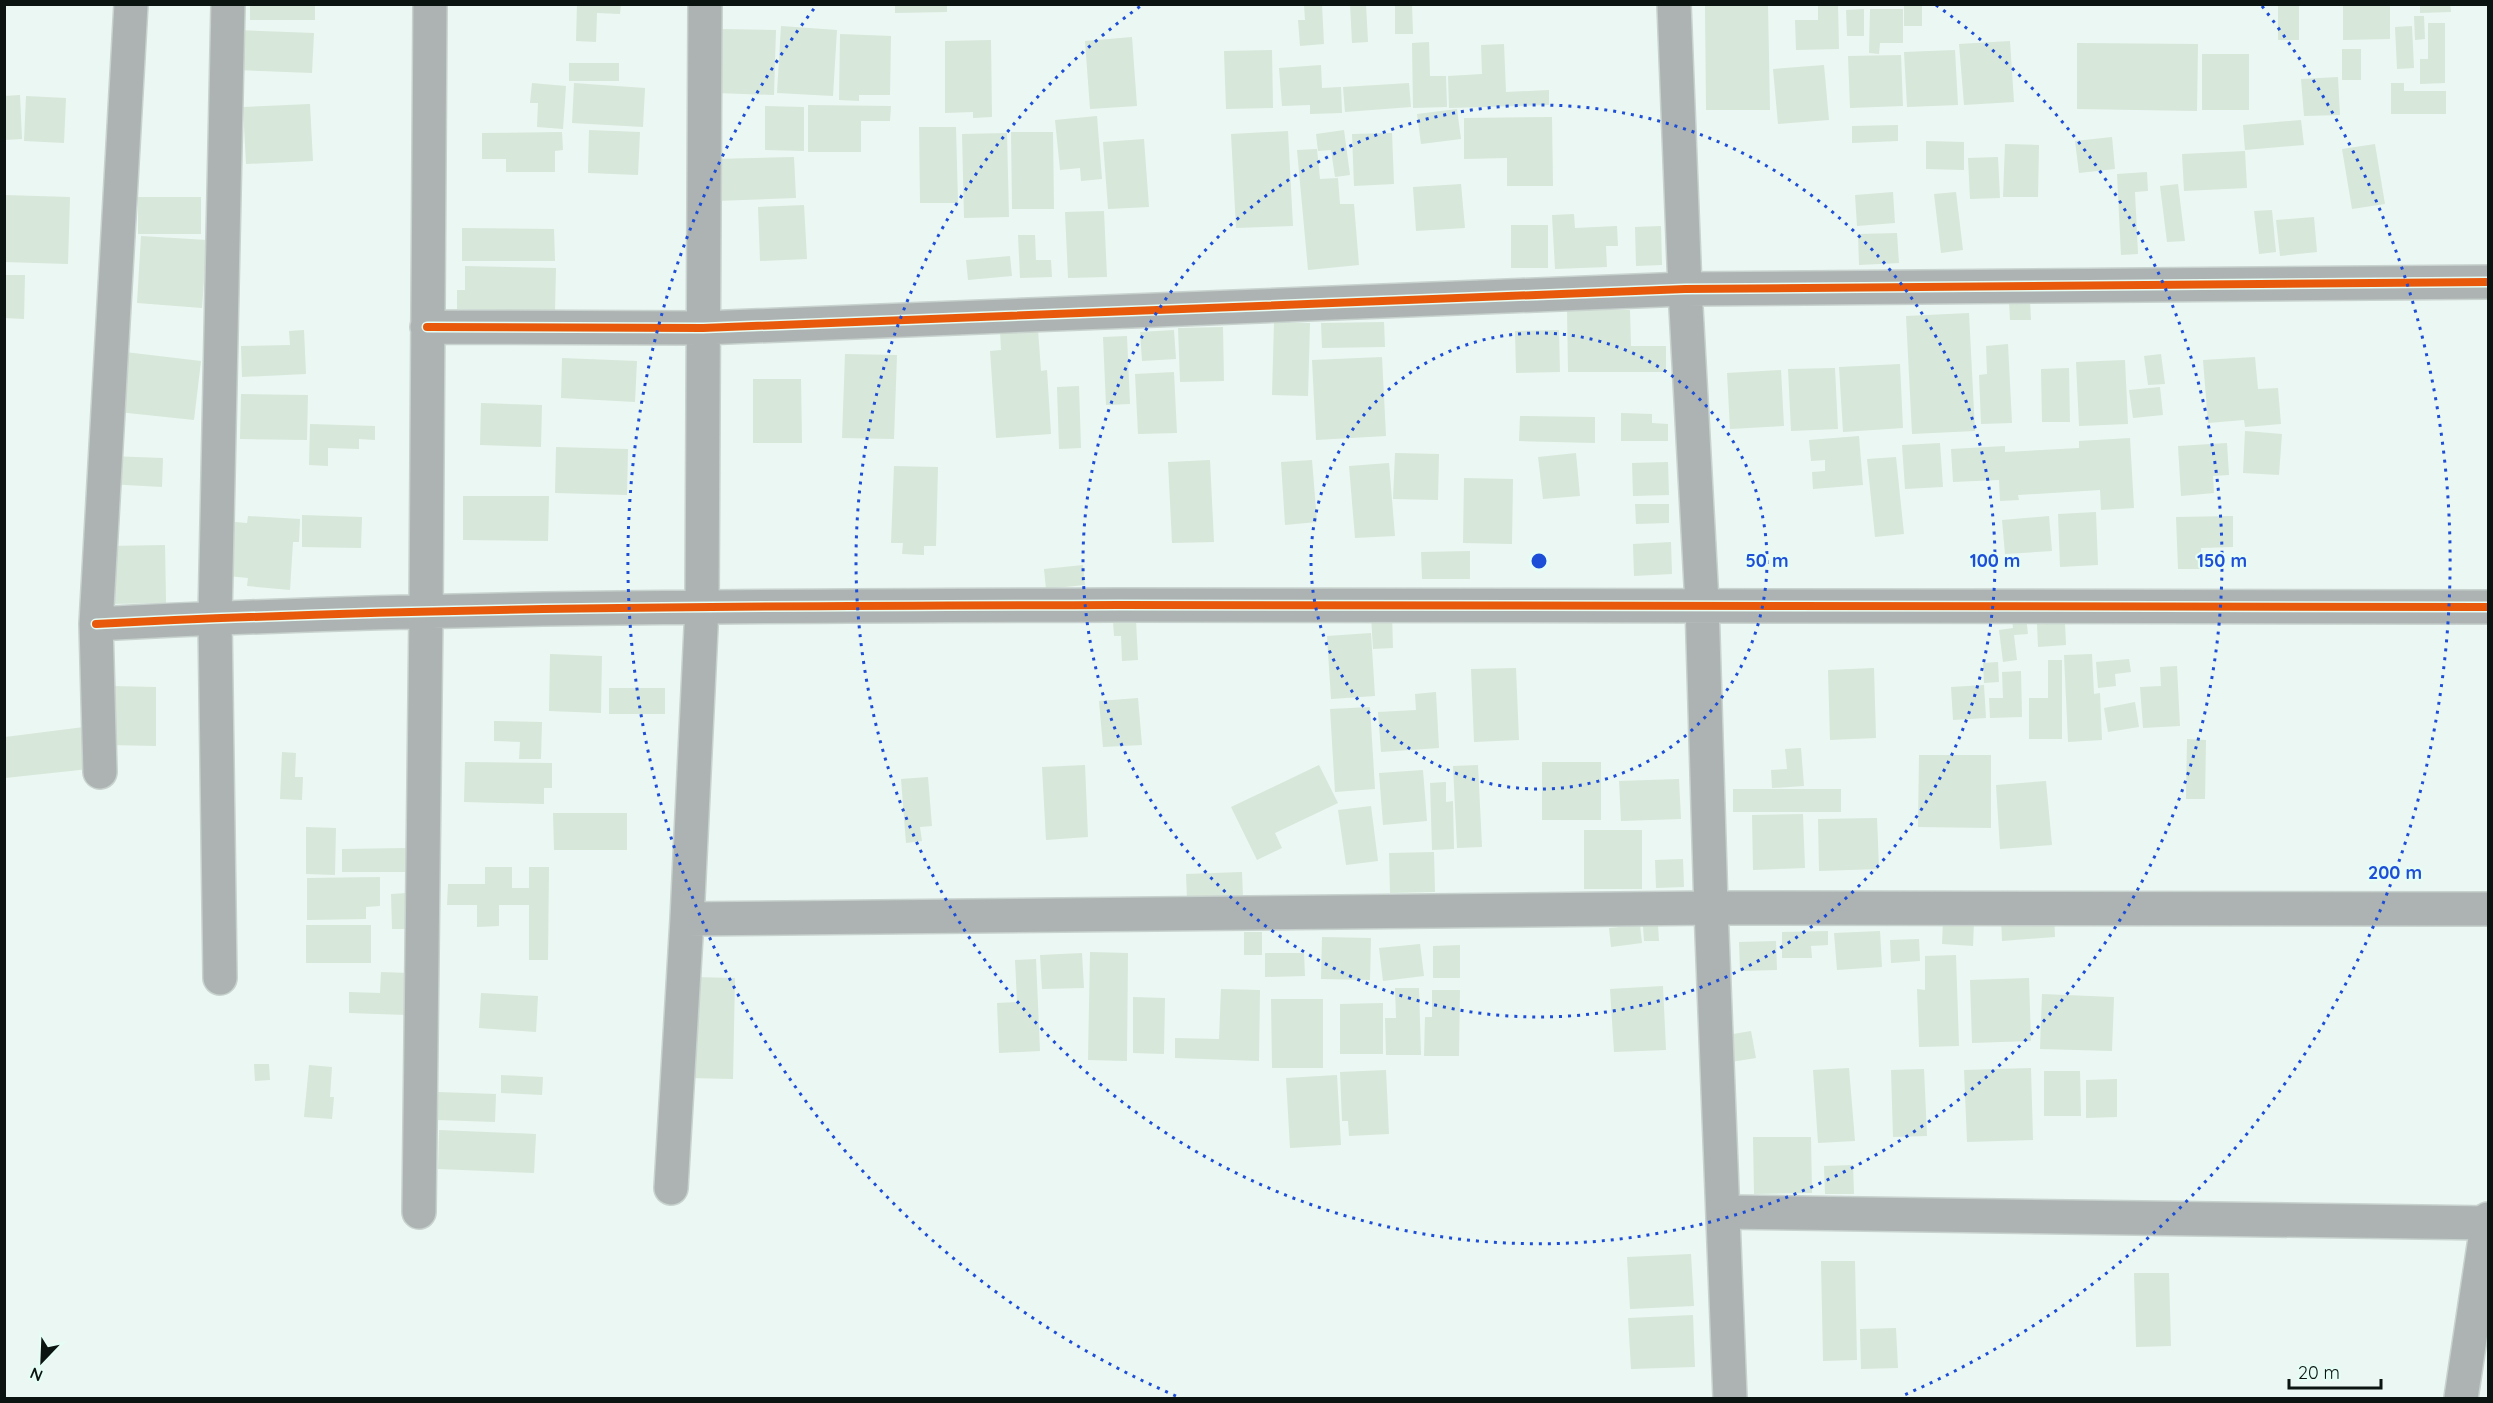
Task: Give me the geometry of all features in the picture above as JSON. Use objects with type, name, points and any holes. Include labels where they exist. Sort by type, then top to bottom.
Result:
[{"type":"street","points":[[100,772],[96,624],[131,4]]},
{"type":"street","points":[[220,978],[215,618],[228,4]]},
{"type":"street","points":[[418,1212],[426,612],[430,4]]},
{"type":"street","points":[[671,1188],[702,607],[705,4]]},
{"type":"street","points":[[1674,4],[1685,288],[1702,603],[1730,1398]]},
{"type":"street","points":[[427,327],[703,328],[1685,288],[2488,282]]},
{"type":"street","points":[[96,624],[426,612],[702,607],[1702,603],[2488,607]]},
{"type":"street","points":[[687,919],[1711,908],[2488,909]]},
{"type":"street","points":[[1723,1212],[2488,1221],[2462,1398]]},
{"type":"building","points":[[250,4],[315,4],[315,20],[250,20]]},
{"type":"building","points":[[577,4],[621,4],[620,14],[597,13],[596,42],[576,41]]},
{"type":"building","points":[[895,4],[947,4],[947,12],[895,13]]},
{"type":"building","points":[[1304,4],[1322,4],[1324,44],[1300,46],[1298,20],[1305,20]]},
{"type":"building","points":[[1350,4],[1366,4],[1368,42],[1352,43]]},
{"type":"building","points":[[1395,4],[1412,4],[1413,34],[1395,34]]},
{"type":"building","points":[[1818,4],[1838,4],[1839,49],[1796,50],[1795,20],[1818,20]]},
{"type":"building","points":[[1904,4],[1922,4],[1922,26],[1904,26]]},
{"type":"building","points":[[2343,4],[2390,4],[2390,39],[2343,40]]},
{"type":"building","points":[[2420,4],[2450,4],[2451,12],[2420,13]]},
{"type":"building","points":[[1768,5],[1770,110],[1706,110],[1705,6]]},
{"type":"building","points":[[2278,5],[2299,5],[2299,40],[2278,40]]},
{"type":"building","points":[[1864,9],[1864,36],[1847,36],[1846,10]]},
{"type":"building","points":[[1870,9],[1903,9],[1903,43],[1880,43],[1879,54],[1869,53]]},
{"type":"building","points":[[2414,16],[2424,16],[2425,39],[2415,40]]},
{"type":"building","points":[[2428,23],[2445,23],[2445,83],[2420,84],[2420,59],[2428,59]]},
{"type":"building","points":[[781,26],[837,30],[833,96],[777,93]]},
{"type":"building","points":[[2412,26],[2414,68],[2397,69],[2395,27]]},
{"type":"building","points":[[718,29],[776,30],[774,95],[716,93]]},
{"type":"building","points":[[237,30],[314,33],[312,73],[236,70]]},
{"type":"building","points":[[840,34],[891,36],[890,95],[859,95],[859,101],[839,100]]},
{"type":"building","points":[[1132,37],[1137,106],[1090,109],[1085,41]]},
{"type":"building","points":[[991,40],[992,117],[973,118],[973,112],[945,113],[945,41]]},
{"type":"building","points":[[2010,41],[2014,102],[1964,105],[1959,44]]},
{"type":"building","points":[[1429,42],[1430,76],[1446,76],[1447,107],[1413,108],[1412,43]]},
{"type":"building","points":[[2077,43],[2198,44],[2197,111],[2077,109]]},
{"type":"building","points":[[1504,44],[1506,92],[1549,90],[1549,105],[1449,108],[1448,76],[1482,74],[1481,45]]},
{"type":"building","points":[[2342,49],[2361,49],[2361,80],[2342,80]]},
{"type":"building","points":[[1272,50],[1273,108],[1226,109],[1224,51]]},
{"type":"building","points":[[1955,50],[1958,105],[1907,107],[1904,52]]},
{"type":"building","points":[[2202,54],[2249,54],[2249,110],[2202,110]]},
{"type":"building","points":[[1901,55],[1903,106],[1850,108],[1848,56]]},
{"type":"building","points":[[569,63],[619,63],[619,81],[569,81]]},
{"type":"building","points":[[1321,65],[1322,88],[1341,87],[1342,113],[1310,114],[1310,105],[1282,106],[1279,68]]},
{"type":"building","points":[[1824,65],[1829,120],[1778,124],[1773,69]]},
{"type":"building","points":[[2338,77],[2340,115],[2304,116],[2301,79]]},
{"type":"building","points":[[532,83],[566,86],[563,129],[537,127],[538,103],[530,103]]},
{"type":"building","points":[[574,83],[645,88],[643,127],[572,123]]},
{"type":"building","points":[[1409,83],[1411,107],[1345,112],[1343,87]]},
{"type":"building","points":[[2391,83],[2404,83],[2404,91],[2446,91],[2446,114],[2391,114]]},
{"type":"building","points":[[20,95],[22,139],[4,140],[4,96]]},
{"type":"building","points":[[26,96],[66,98],[64,143],[24,141]]},
{"type":"building","points":[[310,104],[313,161],[246,164],[243,107]]},
{"type":"building","points":[[808,105],[891,106],[890,121],[861,121],[861,152],[808,152]]},
{"type":"building","points":[[765,106],[804,107],[804,151],[765,150]]},
{"type":"building","points":[[1457,109],[1461,139],[1421,144],[1417,114]]},
{"type":"building","points":[[1097,116],[1102,179],[1081,181],[1080,168],[1060,170],[1055,120]]},
{"type":"building","points":[[1552,117],[1553,186],[1507,186],[1507,158],[1464,159],[1464,118]]},
{"type":"building","points":[[2301,120],[2304,145],[2245,150],[2243,125]]},
{"type":"building","points":[[1898,125],[1898,141],[1852,143],[1852,126]]},
{"type":"building","points":[[919,127],[956,127],[958,203],[920,203]]},
{"type":"building","points":[[589,130],[640,132],[638,175],[588,173]]},
{"type":"building","points":[[1344,130],[1350,175],[1335,177],[1331,150],[1318,151],[1316,134]]},
{"type":"building","points":[[1288,131],[1293,226],[1236,228],[1231,134]]},
{"type":"building","points":[[562,132],[563,150],[555,151],[555,172],[506,172],[506,159],[482,159],[482,133]]},
{"type":"building","points":[[1011,132],[1053,132],[1054,209],[1012,209]]},
{"type":"building","points":[[1007,133],[1009,217],[964,218],[962,134]]},
{"type":"building","points":[[1392,133],[1394,184],[1354,186],[1352,134]]},
{"type":"building","points":[[2112,137],[2115,169],[2079,173],[2075,141]]},
{"type":"building","points":[[1144,139],[1149,207],[1108,209],[1103,142]]},
{"type":"building","points":[[1926,141],[1964,142],[1964,170],[1926,169]]},
{"type":"building","points":[[2005,144],[2039,145],[2038,197],[2003,197]]},
{"type":"building","points":[[2375,144],[2385,204],[2352,209],[2342,149]]},
{"type":"building","points":[[1317,149],[1320,179],[1338,178],[1340,204],[1354,204],[1359,265],[1308,270],[1297,150]]},
{"type":"building","points":[[2245,151],[2247,188],[2184,191],[2182,154]]},
{"type":"building","points":[[794,157],[796,198],[716,201],[715,159]]},
{"type":"building","points":[[1998,157],[2000,198],[1970,199],[1968,158]]},
{"type":"building","points":[[2147,172],[2148,191],[2135,192],[2138,254],[2121,255],[2117,174]]},
{"type":"building","points":[[1461,184],[1465,228],[1416,231],[1413,187]]},
{"type":"building","points":[[2178,184],[2185,241],[2167,242],[2160,186]]},
{"type":"building","points":[[1893,192],[1895,223],[1857,226],[1855,195]]},
{"type":"building","points":[[1956,192],[1963,250],[1941,253],[1934,194]]},
{"type":"building","points":[[4,195],[70,197],[68,264],[4,262]]},
{"type":"building","points":[[138,197],[201,197],[201,234],[138,234]]},
{"type":"building","points":[[804,205],[807,259],[760,261],[758,207]]},
{"type":"building","points":[[2272,210],[2276,252],[2259,254],[2254,211]]},
{"type":"building","points":[[1104,211],[1107,277],[1068,278],[1065,212]]},
{"type":"building","points":[[1574,214],[1575,228],[1617,226],[1618,246],[1606,246],[1607,267],[1555,269],[1552,215]]},
{"type":"building","points":[[2314,217],[2317,252],[2280,256],[2276,220]]},
{"type":"building","points":[[1511,225],[1548,225],[1548,268],[1511,268]]},
{"type":"building","points":[[1661,226],[1662,265],[1636,266],[1635,227]]},
{"type":"building","points":[[462,228],[554,229],[555,261],[462,261]]},
{"type":"building","points":[[1897,233],[1899,263],[1859,265],[1858,234]]},
{"type":"building","points":[[1018,235],[1035,235],[1036,260],[1051,260],[1052,277],[1020,278]]},
{"type":"building","points":[[141,236],[207,240],[202,308],[137,303]]},
{"type":"building","points":[[1010,256],[1012,276],[968,280],[966,260]]},
{"type":"building","points":[[465,266],[556,268],[555,311],[457,309],[457,290],[465,290]]},
{"type":"building","points":[[4,275],[25,275],[24,319],[4,318]]},
{"type":"building","points":[[2030,300],[2031,320],[2010,320],[2009,301]]},
{"type":"building","points":[[1567,310],[1630,310],[1631,346],[1666,346],[1666,372],[1568,372]]},
{"type":"building","points":[[1969,313],[1975,431],[1912,434],[1906,316]]},
{"type":"building","points":[[1274,322],[1310,323],[1308,396],[1272,395]]},
{"type":"building","points":[[1384,322],[1385,347],[1322,348],[1321,323]]},
{"type":"building","points":[[1223,327],[1224,381],[1180,382],[1178,328]]},
{"type":"building","points":[[1038,329],[1041,371],[1047,370],[1051,434],[996,438],[990,351],[1001,350],[1000,331]]},
{"type":"building","points":[[304,330],[306,374],[242,377],[241,346],[290,345],[289,331]]},
{"type":"building","points":[[1174,330],[1176,359],[1142,361],[1140,332]]},
{"type":"building","points":[[1559,330],[1560,372],[1516,373],[1515,331]]},
{"type":"building","points":[[1127,336],[1130,404],[1106,405],[1103,337]]},
{"type":"building","points":[[2008,344],[2012,423],[1981,424],[1979,375],[1987,374],[1986,346]]},
{"type":"building","points":[[125,352],[201,361],[194,420],[118,412]]},
{"type":"building","points":[[845,354],[897,355],[894,439],[842,438]]},
{"type":"building","points":[[2161,354],[2165,384],[2148,385],[2144,356]]},
{"type":"building","points":[[1382,357],[1386,436],[1316,440],[1312,360]]},
{"type":"building","points":[[2255,357],[2258,389],[2278,388],[2281,424],[2245,427],[2244,420],[2208,423],[2203,360]]},
{"type":"building","points":[[562,358],[637,361],[635,402],[561,398]]},
{"type":"building","points":[[2125,360],[2128,424],[2079,426],[2076,362]]},
{"type":"building","points":[[1900,364],[1903,428],[1843,432],[1839,367]]},
{"type":"building","points":[[1835,368],[1838,429],[1791,431],[1788,369]]},
{"type":"building","points":[[2069,368],[2070,422],[2042,422],[2041,369]]},
{"type":"building","points":[[1781,370],[1784,426],[1730,429],[1727,373]]},
{"type":"building","points":[[1174,372],[1177,433],[1138,434],[1135,374]]},
{"type":"building","points":[[753,379],[801,379],[802,443],[753,443]]},
{"type":"building","points":[[1079,386],[1081,448],[1059,449],[1057,387]]},
{"type":"building","points":[[2160,387],[2163,415],[2133,418],[2129,390]]},
{"type":"building","points":[[241,394],[308,395],[307,440],[240,439]]},
{"type":"building","points":[[481,403],[542,405],[541,447],[480,445]]},
{"type":"building","points":[[1621,413],[1652,414],[1652,423],[1668,424],[1668,441],[1621,441]]},
{"type":"building","points":[[1520,416],[1595,417],[1595,443],[1519,441]]},
{"type":"building","points":[[310,424],[375,426],[375,440],[359,439],[359,449],[328,448],[328,466],[309,465]]},
{"type":"building","points":[[2245,431],[2282,434],[2279,475],[2243,473]]},
{"type":"building","points":[[1859,436],[1863,485],[1813,489],[1812,472],[1825,471],[1825,460],[1811,461],[1809,440]]},
{"type":"building","points":[[2130,438],[2134,508],[2101,510],[2100,490],[2018,495],[2019,500],[2000,501],[1999,480],[1953,482],[1951,449],[2005,446],[2005,452],[2079,448],[2079,441]]},
{"type":"building","points":[[1940,443],[1943,487],[1905,489],[1902,445]]},
{"type":"building","points":[[2227,443],[2229,475],[2213,476],[2214,493],[2181,496],[2178,446]]},
{"type":"building","points":[[556,447],[628,449],[627,495],[555,493]]},
{"type":"building","points":[[1395,453],[1439,454],[1438,500],[1393,499]]},
{"type":"building","points":[[1576,453],[1580,496],[1543,499],[1538,457]]},
{"type":"building","points":[[109,456],[163,458],[162,487],[108,484]]},
{"type":"building","points":[[1896,457],[1904,534],[1875,537],[1867,459]]},
{"type":"building","points":[[1210,460],[1214,542],[1172,543],[1168,462]]},
{"type":"building","points":[[1312,460],[1317,522],[1285,525],[1281,462]]},
{"type":"building","points":[[1668,462],[1669,495],[1633,496],[1632,463]]},
{"type":"building","points":[[1389,463],[1395,536],[1355,538],[1349,466]]},
{"type":"building","points":[[894,466],[938,467],[936,546],[924,546],[924,555],[902,554],[903,543],[891,543]]},
{"type":"building","points":[[1464,478],[1513,479],[1512,544],[1463,543]]},
{"type":"building","points":[[463,496],[549,496],[548,541],[463,540]]},
{"type":"building","points":[[1635,504],[1669,504],[1669,523],[1636,524]]},
{"type":"building","points":[[2096,512],[2098,565],[2060,567],[2058,514]]},
{"type":"building","points":[[302,515],[362,517],[361,548],[302,547]]},
{"type":"building","points":[[248,516],[300,519],[299,542],[293,542],[290,590],[247,586],[248,578],[218,575],[222,521],[247,523]]},
{"type":"building","points":[[2049,516],[2052,551],[2005,554],[2002,520]]},
{"type":"building","points":[[2233,516],[2233,547],[2201,548],[2202,569],[2178,569],[2176,517]]},
{"type":"building","points":[[1671,542],[1672,574],[1634,576],[1633,544]]},
{"type":"building","points":[[165,545],[166,603],[108,604],[107,546]]},
{"type":"building","points":[[1470,551],[1470,579],[1422,579],[1421,552]]},
{"type":"building","points":[[1083,565],[1085,585],[1046,589],[1044,569]]},
{"type":"building","points":[[2025,608],[2028,634],[2014,635],[2017,660],[2003,662],[1999,630],[2013,628],[2011,609]]},
{"type":"building","points":[[1392,615],[1393,648],[1373,649],[1371,616]]},
{"type":"building","points":[[1136,620],[1138,660],[1122,661],[1121,636],[1114,636],[1113,621]]},
{"type":"building","points":[[2065,623],[2066,645],[2038,647],[2037,624]]},
{"type":"building","points":[[1371,633],[1375,696],[1331,699],[1327,636]]},
{"type":"building","points":[[550,654],[602,656],[601,713],[549,711]]},
{"type":"building","points":[[2092,654],[2094,694],[2100,693],[2102,740],[2068,742],[2064,655]]},
{"type":"building","points":[[2129,659],[2131,672],[2115,674],[2116,686],[2098,688],[2096,662]]},
{"type":"building","points":[[2048,660],[2062,660],[2062,739],[2029,739],[2029,698],[2048,698]]},
{"type":"building","points":[[1998,662],[1999,682],[1984,683],[1983,663]]},
{"type":"building","points":[[2177,666],[2180,726],[2143,728],[2140,687],[2161,686],[2160,667]]},
{"type":"building","points":[[1516,668],[1519,740],[1474,742],[1471,669]]},
{"type":"building","points":[[1874,668],[1876,738],[1830,740],[1828,670]]},
{"type":"building","points":[[2021,671],[2022,717],[1990,718],[1989,698],[2003,698],[2002,672]]},
{"type":"building","points":[[1984,685],[1986,718],[1953,720],[1951,687]]},
{"type":"building","points":[[111,686],[156,687],[156,746],[110,745]]},
{"type":"building","points":[[609,688],[665,688],[665,714],[609,714]]},
{"type":"building","points":[[1436,692],[1439,748],[1381,752],[1378,712],[1416,710],[1415,694]]},
{"type":"building","points":[[1138,698],[1142,745],[1103,747],[1099,701]]},
{"type":"building","points":[[2135,702],[2139,727],[2108,732],[2104,708]]},
{"type":"building","points":[[1370,707],[1375,789],[1335,792],[1330,709]]},
{"type":"building","points":[[494,721],[542,722],[541,759],[519,759],[520,742],[494,741]]},
{"type":"building","points":[[84,727],[89,769],[5,778],[5,737]]},
{"type":"building","points":[[2187,739],[2206,740],[2205,799],[2186,799]]},
{"type":"building","points":[[1801,748],[1804,786],[1772,788],[1771,770],[1787,769],[1785,749]]},
{"type":"building","points":[[282,752],[296,753],[295,777],[303,777],[302,800],[280,799]]},
{"type":"building","points":[[1919,755],[1991,755],[1991,828],[1918,827]]},
{"type":"building","points":[[465,762],[552,763],[552,788],[544,788],[544,804],[464,802]]},
{"type":"building","points":[[1542,762],[1601,762],[1601,820],[1542,820]]},
{"type":"building","points":[[1085,765],[1088,837],[1046,840],[1042,767]]},
{"type":"building","points":[[1319,765],[1338,803],[1275,833],[1282,848],[1257,860],[1231,807]]},
{"type":"building","points":[[1478,765],[1482,847],[1457,848],[1453,766]]},
{"type":"building","points":[[1423,770],[1427,821],[1383,825],[1379,773]]},
{"type":"building","points":[[928,777],[932,826],[920,827],[922,841],[906,843],[901,779]]},
{"type":"building","points":[[1679,779],[1681,819],[1621,821],[1619,781]]},
{"type":"building","points":[[2046,781],[2052,845],[2000,849],[1996,785]]},
{"type":"building","points":[[1446,782],[1446,802],[1453,801],[1454,849],[1432,850],[1430,783]]},
{"type":"building","points":[[1733,789],[1841,789],[1841,812],[1733,812]]},
{"type":"building","points":[[1371,806],[1378,861],[1346,865],[1338,810]]},
{"type":"building","points":[[553,813],[627,813],[627,850],[554,850]]},
{"type":"building","points":[[1803,814],[1805,868],[1753,870],[1752,815]]},
{"type":"building","points":[[1877,818],[1879,869],[1819,871],[1818,819]]},
{"type":"building","points":[[306,827],[336,828],[335,875],[306,874]]},
{"type":"building","points":[[1584,830],[1642,830],[1642,889],[1584,889]]},
{"type":"building","points":[[409,848],[409,872],[342,872],[342,849]]},
{"type":"building","points":[[1434,852],[1435,892],[1390,893],[1389,853]]},
{"type":"building","points":[[1683,859],[1684,887],[1656,888],[1655,860]]},
{"type":"building","points":[[485,867],[512,867],[512,888],[529,888],[529,867],[549,867],[548,960],[529,960],[529,905],[499,905],[499,926],[477,927],[477,905],[447,905],[448,884],[485,884]]},
{"type":"building","points":[[1242,872],[1243,897],[1187,899],[1186,874]]},
{"type":"building","points":[[380,877],[380,906],[366,907],[366,919],[307,920],[307,878]]},
{"type":"building","points":[[407,893],[408,929],[392,929],[391,894]]},
{"type":"building","points":[[2054,913],[2055,937],[2002,941],[2001,917]]},
{"type":"building","points":[[1943,920],[1974,921],[1973,946],[1942,944]]},
{"type":"building","points":[[306,925],[371,925],[371,963],[306,963]]},
{"type":"building","points":[[1640,925],[1642,943],[1611,947],[1609,928]]},
{"type":"building","points":[[1658,925],[1659,941],[1644,941],[1643,926]]},
{"type":"building","points":[[1828,931],[1828,945],[1811,946],[1812,958],[1782,958],[1782,932]]},
{"type":"building","points":[[1880,931],[1882,967],[1837,970],[1834,933]]},
{"type":"building","points":[[1244,932],[1262,932],[1262,955],[1244,955]]},
{"type":"building","points":[[1322,937],[1371,938],[1370,980],[1321,979]]},
{"type":"building","points":[[1919,939],[1920,961],[1891,963],[1890,940]]},
{"type":"building","points":[[1776,941],[1777,970],[1740,971],[1739,942]]},
{"type":"building","points":[[1420,944],[1424,976],[1383,981],[1379,948]]},
{"type":"building","points":[[1460,945],[1460,978],[1433,978],[1433,946]]},
{"type":"building","points":[[1090,952],[1128,953],[1127,1061],[1088,1060]]},
{"type":"building","points":[[1082,953],[1084,988],[1042,989],[1040,955]]},
{"type":"building","points":[[1265,953],[1304,953],[1305,976],[1265,977]]},
{"type":"building","points":[[1956,955],[1959,1046],[1919,1047],[1917,989],[1925,990],[1925,956]]},
{"type":"building","points":[[1036,959],[1040,1051],[999,1053],[997,1003],[1017,1002],[1015,960]]},
{"type":"building","points":[[381,972],[409,973],[407,1015],[349,1013],[349,992],[380,993]]},
{"type":"building","points":[[692,977],[735,978],[733,1079],[690,1078]]},
{"type":"building","points":[[2029,978],[2031,1041],[1972,1043],[1970,980]]},
{"type":"building","points":[[1663,986],[1666,1050],[1614,1052],[1610,989]]},
{"type":"building","points":[[1395,988],[1419,988],[1421,1055],[1386,1055],[1385,1018],[1396,1018]]},
{"type":"building","points":[[1221,989],[1260,990],[1259,1061],[1175,1058],[1175,1038],[1219,1039]]},
{"type":"building","points":[[1432,990],[1460,990],[1459,1056],[1424,1056],[1425,1017],[1432,1017]]},
{"type":"building","points":[[481,993],[538,996],[536,1032],[479,1028]]},
{"type":"building","points":[[2042,994],[2114,997],[2112,1051],[2040,1049]]},
{"type":"building","points":[[1133,997],[1165,998],[1164,1054],[1133,1053]]},
{"type":"building","points":[[1271,999],[1323,999],[1323,1068],[1272,1068]]},
{"type":"building","points":[[1383,1003],[1383,1054],[1340,1054],[1340,1004]]},
{"type":"building","points":[[1751,1031],[1756,1058],[1731,1062],[1727,1035]]},
{"type":"building","points":[[254,1064],[269,1064],[270,1080],[255,1081]]},
{"type":"building","points":[[309,1065],[332,1067],[330,1097],[334,1097],[332,1119],[304,1117]]},
{"type":"building","points":[[1849,1068],[1855,1141],[1818,1143],[1813,1070]]},
{"type":"building","points":[[2031,1068],[2033,1140],[1967,1142],[1964,1070]]},
{"type":"building","points":[[1924,1069],[1927,1136],[1893,1137],[1891,1070]]},
{"type":"building","points":[[1386,1070],[1389,1134],[1349,1136],[1348,1121],[1342,1121],[1340,1072]]},
{"type":"building","points":[[2044,1071],[2080,1071],[2081,1116],[2044,1116]]},
{"type":"building","points":[[501,1075],[543,1077],[542,1095],[501,1093]]},
{"type":"building","points":[[1337,1075],[1341,1145],[1290,1148],[1286,1078]]},
{"type":"building","points":[[2117,1079],[2117,1117],[2086,1118],[2086,1080]]},
{"type":"building","points":[[438,1092],[496,1094],[495,1122],[437,1120]]},
{"type":"building","points":[[439,1130],[536,1134],[534,1173],[438,1169]]},
{"type":"building","points":[[1753,1137],[1811,1137],[1812,1193],[1754,1194]]},
{"type":"building","points":[[1853,1165],[1854,1194],[1825,1194],[1824,1166]]},
{"type":"building","points":[[1691,1254],[1694,1306],[1630,1309],[1627,1257]]},
{"type":"building","points":[[1821,1261],[1855,1261],[1857,1360],[1823,1361]]},
{"type":"building","points":[[2134,1273],[2169,1273],[2171,1346],[2136,1347]]},
{"type":"building","points":[[1693,1315],[1695,1367],[1631,1369],[1628,1318]]},
{"type":"building","points":[[1896,1328],[1898,1368],[1861,1369],[1860,1329]]},
{"type":"cycle path","points":[[427,327],[703,328],[1685,289],[2488,282]]},
{"type":"cycle path","points":[[96,624],[479,610],[990,605],[2488,607]]}]
